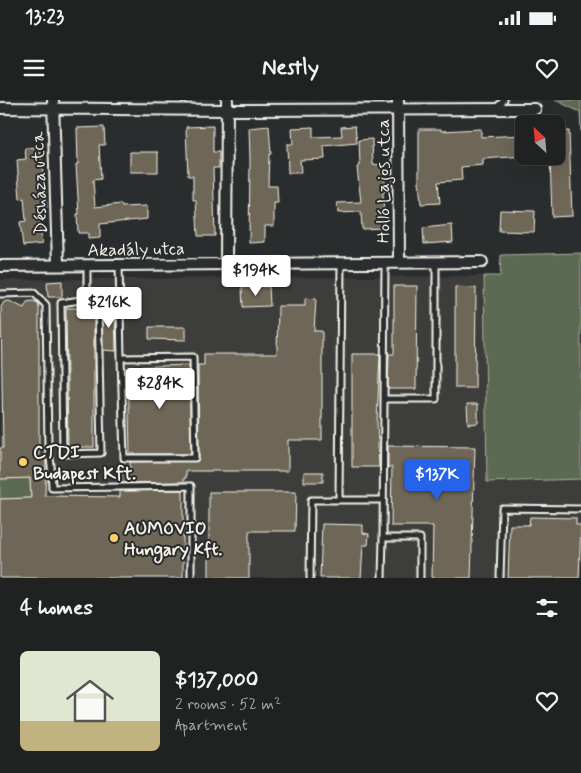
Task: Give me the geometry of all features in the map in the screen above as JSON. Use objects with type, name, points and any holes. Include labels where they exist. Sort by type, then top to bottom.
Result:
[{"type":"street","points":[[0,108],[53,104],[398,105],[534,109]]},
{"type":"street","name":"Désháza utca","points":[[53,104],[58,266]]},
{"type":"street","points":[[226,264],[227,105]]},
{"type":"street","name":"Holló Lajos utca","points":[[398,105],[400,262]]},
{"type":"street","name":"Akadály utca","points":[[0,266],[482,262]]},
{"type":"lane","points":[[494,109],[504,100]]},
{"type":"lane","points":[[382,578],[385,262]]},
{"type":"lane","points":[[385,399],[436,399],[436,262]]},
{"type":"lane","points":[[338,499],[341,263]]},
{"type":"lane","points":[[87,265],[87,299]]},
{"type":"lane","points":[[119,265],[121,358],[124,458],[195,458],[193,357],[121,358]]},
{"type":"lane","points":[[0,294],[34,293],[46,305],[48,447],[52,488],[191,486],[191,578]]},
{"type":"lane","points":[[87,299],[98,302],[101,453],[63,454],[62,303],[87,299]]},
{"type":"lane","points":[[310,578],[311,500],[383,500]]},
{"type":"lane","points":[[500,578],[502,508],[581,509]]},
{"type":"lane","points":[[383,538],[420,538],[420,578]]},
{"type":"shaded area","points":[[484,276],[487,482],[581,479],[581,578],[0,578],[0,280]]},
{"type":"green space","points":[[555,100],[581,100],[581,132],[580,112]]},
{"type":"green space","points":[[581,253],[581,479],[487,482],[484,276],[500,276],[501,255]]},
{"type":"green space","points":[[30,478],[31,498],[0,499],[0,479]]},
{"type":"building","points":[[213,126],[213,152],[219,152],[219,168],[213,168],[215,236],[198,236],[196,200],[193,200],[193,176],[188,176],[186,127]]},
{"type":"building","points":[[269,126],[271,154],[269,154],[268,186],[277,186],[278,203],[274,203],[274,226],[265,226],[265,242],[249,243],[249,128]]},
{"type":"building","points":[[355,126],[357,143],[324,146],[325,159],[300,160],[301,173],[288,173],[287,144],[293,144],[292,128],[313,127],[313,137],[342,136],[341,127]]},
{"type":"building","points":[[104,127],[105,145],[99,145],[101,179],[93,180],[95,207],[121,204],[122,207],[147,206],[147,219],[100,224],[100,238],[88,239],[88,233],[78,233],[77,128]]},
{"type":"building","points":[[419,129],[441,129],[441,131],[481,129],[481,137],[515,135],[515,157],[483,159],[483,165],[461,167],[462,180],[438,182],[440,203],[421,204]]},
{"type":"building","points":[[565,131],[569,131],[572,216],[552,217],[550,165],[565,165]]},
{"type":"building","points":[[372,139],[373,165],[383,164],[386,191],[383,192],[384,228],[362,229],[361,212],[338,213],[337,203],[361,202],[357,167],[360,166],[359,140]]},
{"type":"building","points":[[40,147],[47,207],[38,208],[42,244],[23,246],[20,222],[26,221],[24,198],[20,199],[17,160],[26,159],[25,148]]},
{"type":"building","points":[[130,152],[158,152],[158,172],[130,172]]},
{"type":"building","points":[[500,210],[535,211],[534,232],[499,231]]},
{"type":"building","points":[[452,225],[453,242],[424,244],[423,228]]},
{"type":"building","points":[[62,281],[62,297],[48,297],[47,282]]},
{"type":"building","points":[[269,286],[270,306],[243,307],[242,287]]},
{"type":"building","points":[[394,286],[417,286],[416,389],[388,389],[389,354],[394,354]]},
{"type":"building","points":[[455,287],[476,288],[475,388],[455,388]]},
{"type":"building","points":[[305,298],[316,299],[314,331],[322,331],[322,440],[288,440],[288,471],[186,471],[184,482],[120,483],[120,468],[130,468],[130,462],[198,461],[198,365],[204,365],[204,354],[277,354],[278,306],[305,306]]},
{"type":"building","points":[[9,301],[24,308],[27,302],[33,301],[38,303],[39,308],[39,459],[46,459],[45,496],[120,497],[120,491],[183,490],[183,578],[0,578],[0,499],[31,498],[30,478],[0,479],[0,448],[3,448],[1,307],[4,302]]},
{"type":"building","points":[[115,307],[116,351],[103,350],[102,308]]},
{"type":"building","points":[[66,308],[94,308],[94,447],[68,447]]},
{"type":"building","points":[[149,327],[186,327],[186,340],[149,339]]},
{"type":"building","points":[[352,354],[380,354],[377,422],[379,467],[352,467]]},
{"type":"building","points":[[189,365],[191,454],[130,454],[128,367]]},
{"type":"building","points":[[467,404],[478,404],[478,423],[468,424]]},
{"type":"building","points":[[388,446],[475,447],[471,578],[432,578],[433,526],[391,526],[392,467],[388,467]]},
{"type":"building","points":[[304,472],[323,472],[323,482],[304,482]]},
{"type":"building","points":[[209,492],[296,492],[295,531],[249,531],[249,578],[209,578]]},
{"type":"building","points":[[530,517],[576,518],[576,525],[581,525],[579,578],[508,578],[510,525],[529,525]]},
{"type":"building","points":[[322,524],[363,525],[363,533],[369,534],[368,545],[363,545],[361,578],[320,578]]},
{"type":"place","name":"CTDI Budapest Kft.","points":[[23,462]]},
{"type":"place","name":"AUMOVIO Hungary Kft.","points":[[114,538]]}]
